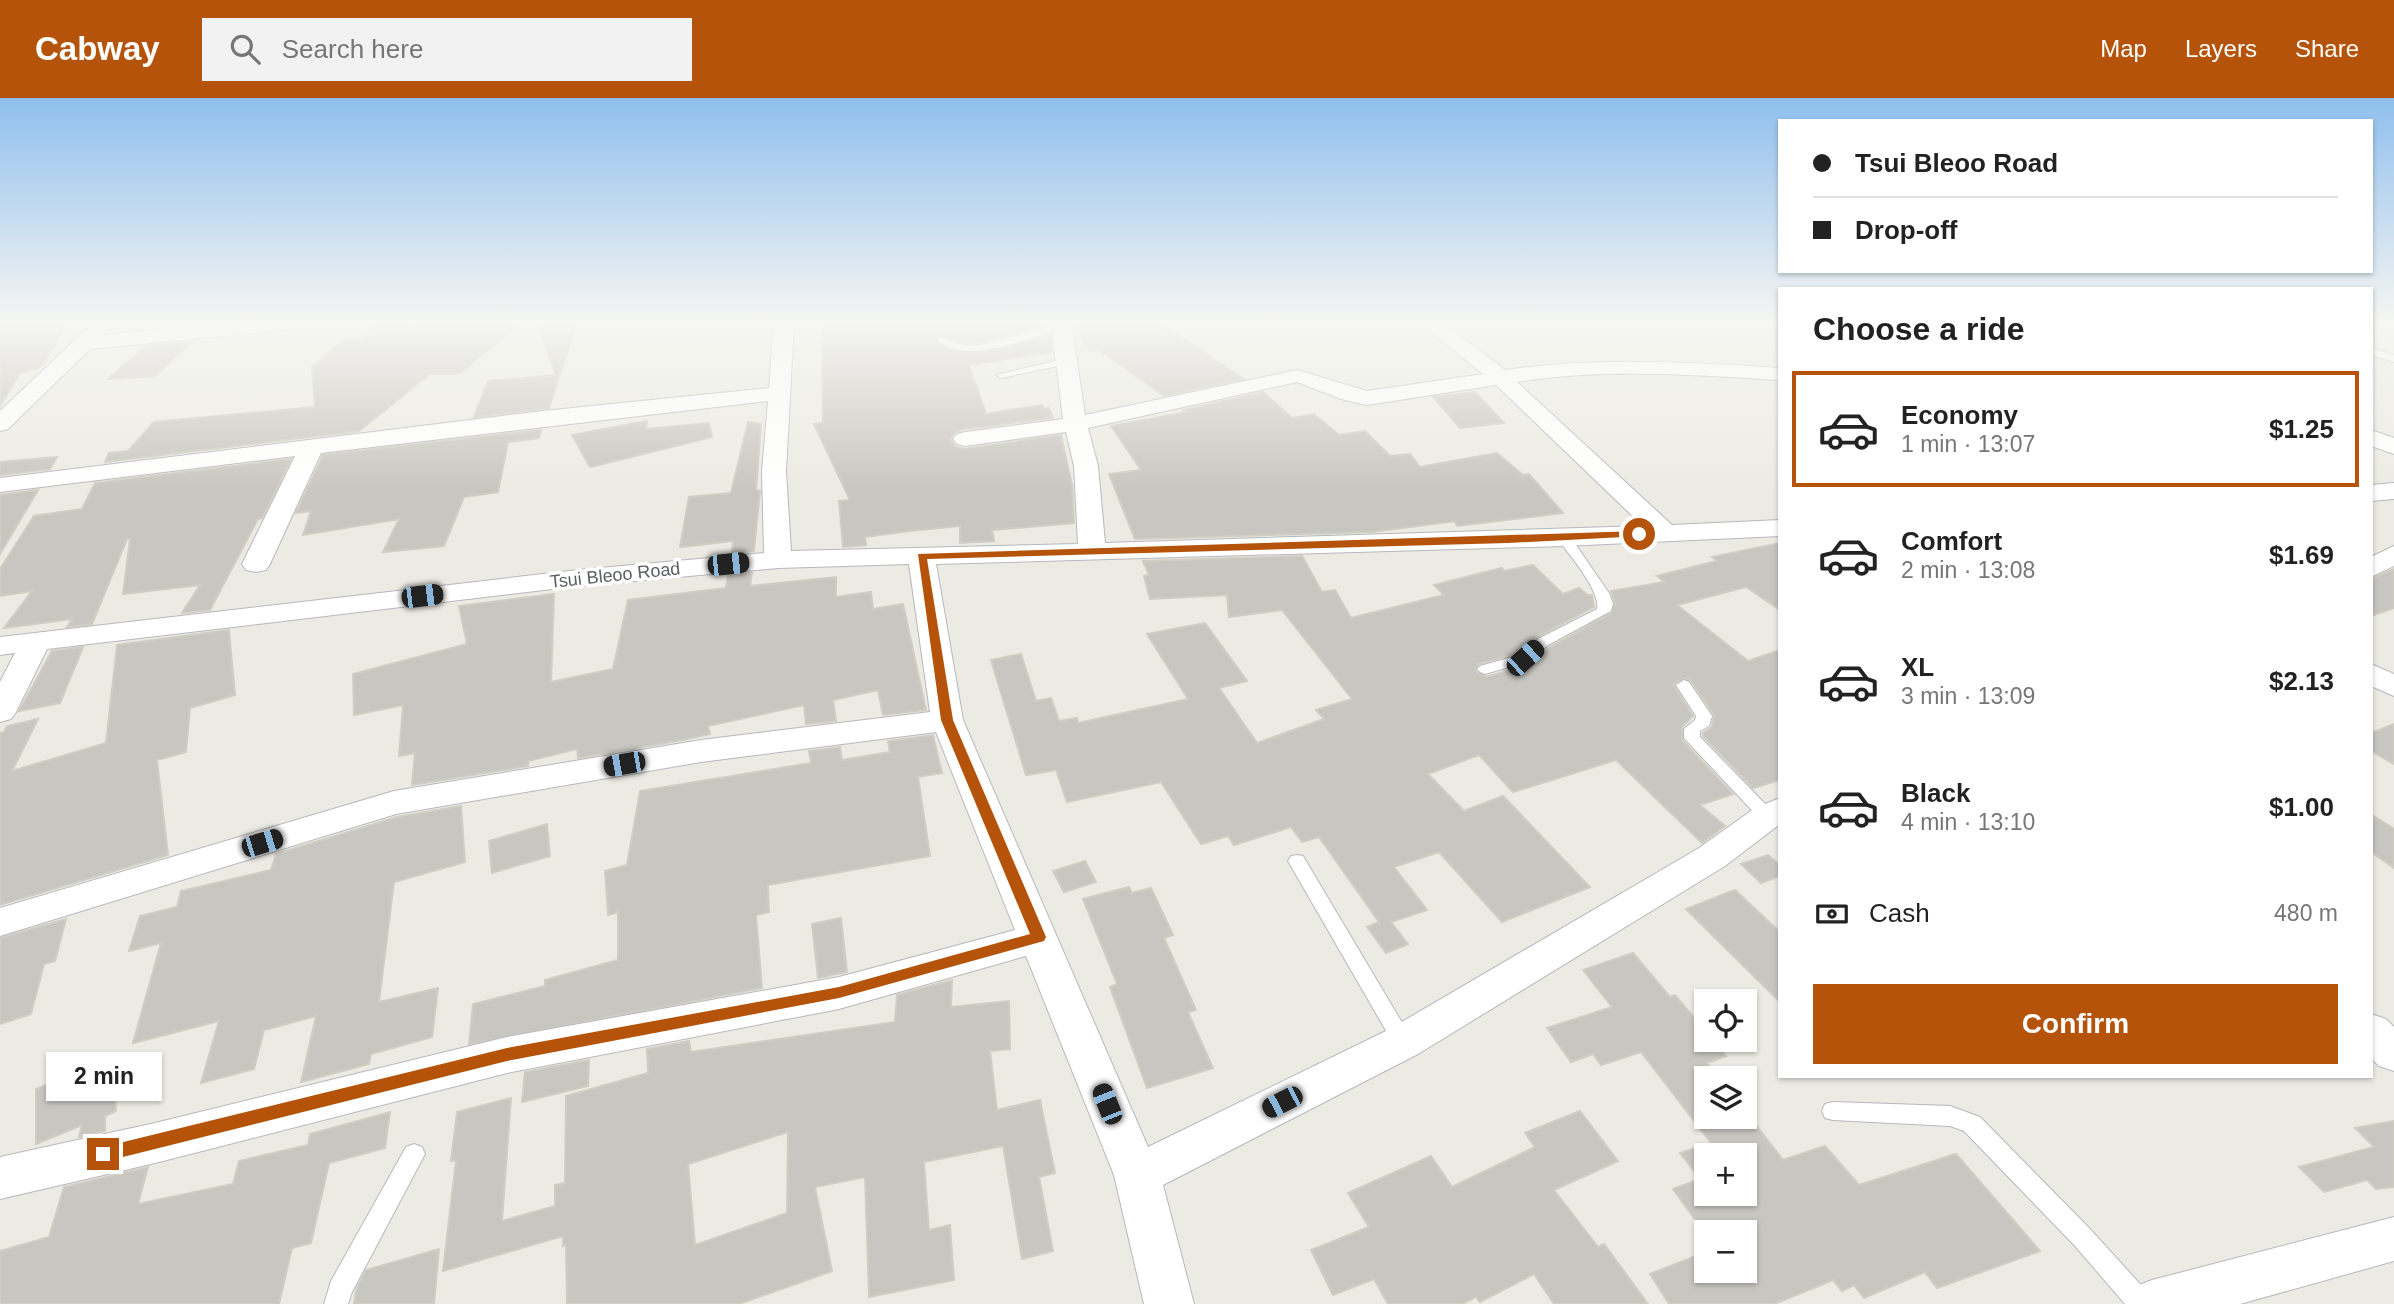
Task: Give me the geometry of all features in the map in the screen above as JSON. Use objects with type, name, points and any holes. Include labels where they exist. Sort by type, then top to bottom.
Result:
[{"type":"street","points":[[0,424],[48,378]]},
{"type":"street","points":[[778,559],[774,471],[782,378]]},
{"type":"street","points":[[1070,378],[1075,424],[1086,466],[1093,552]]},
{"type":"street","points":[[965,439],[1075,424],[1278,378]]},
{"type":"street","points":[[1312,378],[1356,397],[1367,398],[1485,378]]},
{"type":"street","points":[[1501,378],[1664,532]]},
{"type":"street","points":[[0,485],[543,418],[781,393]]},
{"type":"street","points":[[2373,438],[2394,447]]},
{"type":"street","points":[[256,564],[311,448]]},
{"type":"street","points":[[2373,493],[2394,491]]},
{"type":"street","name":"Tsui Bleoo Road","points":[[0,646],[578,578],[778,559],[1564,538],[1778,528]]},
{"type":"street","points":[[2373,568],[2394,554]]},
{"type":"street","points":[[921,556],[947,720],[1136,1175],[1169,1304]]},
{"type":"street","points":[[0,712],[36,642]]},
{"type":"street","points":[[2373,674],[2394,687]]},
{"type":"street","points":[[0,922],[394,803],[701,751],[947,720]]},
{"type":"street","points":[[1136,1175],[1403,1042],[1712,857],[1773,813]]},
{"type":"street","points":[[0,1178],[155,1143],[507,1055],[839,992],[1039,937]]},
{"type":"street","points":[[2373,1033],[2394,1054]]},
{"type":"street","points":[[2152,1304],[2394,1239]]},
{"type":"lane","points":[[1485,669],[1525,658],[1543,642],[1604,611],[1606,604],[1602,593],[1564,538]]},
{"type":"lane","points":[[1684,685],[1704,716],[1703,722],[1692,729],[1692,738],[1773,813]]},
{"type":"lane","points":[[1297,861],[1403,1042]]},
{"type":"lane","points":[[1833,1111],[1950,1116],[1972,1124],[2083,1238],[2141,1304]]},
{"type":"lane","points":[[336,1304],[340,1289],[414,1154]]},
{"type":"building","points":[[0,378],[17,378],[0,406]]},
{"type":"building","points":[[313,378],[425,378],[359,431],[105,462],[109,453],[128,451],[154,422],[315,407]]},
{"type":"building","points":[[559,378],[549,408],[474,417],[488,381]]},
{"type":"building","points":[[823,378],[974,378],[986,414],[1042,405],[1044,409],[1049,408],[1053,418],[964,429],[955,432],[950,439],[956,447],[965,449],[1061,435],[1072,485],[1074,523],[992,530],[994,541],[960,543],[960,526],[865,537],[866,545],[843,547],[839,501],[850,500],[814,424],[823,423]]},
{"type":"building","points":[[1139,378],[1244,379],[1164,396]]},
{"type":"building","points":[[1263,392],[1292,418],[1314,414],[1339,435],[1365,431],[1390,456],[1410,454],[1420,467],[1497,453],[1523,475],[1529,474],[1563,513],[1457,526],[1455,521],[1372,532],[1135,539],[1109,474],[1141,470],[1111,426],[1187,412],[1183,410]]},
{"type":"building","points":[[1475,392],[1504,423],[1460,428],[1433,397]]},
{"type":"building","points":[[647,421],[646,429],[709,423],[712,437],[590,467],[572,435]]},
{"type":"building","points":[[748,422],[761,424],[756,490],[760,491],[754,551],[732,553],[733,541],[680,547],[689,497],[731,493]]},
{"type":"building","points":[[541,430],[539,438],[508,442],[498,492],[464,497],[444,546],[383,552],[399,519],[303,535],[311,511],[296,513],[323,455]]},
{"type":"building","points":[[57,457],[50,469],[0,475],[0,462]]},
{"type":"building","points":[[291,459],[262,518],[258,519],[210,610],[182,613],[200,585],[123,594],[130,539],[127,539],[92,624],[67,627],[72,619],[4,628],[32,591],[0,596],[0,569],[34,516],[82,509],[95,483]]},
{"type":"building","points":[[38,490],[0,554],[0,495]]},
{"type":"building","points":[[1778,543],[1778,609],[1746,587],[1677,605],[1748,661],[1778,651],[1778,781],[1753,788],[1703,736],[1703,733],[1712,727],[1714,715],[1691,681],[1685,678],[1673,684],[1693,716],[1682,727],[1682,740],[1733,794],[1700,805],[1725,826],[1702,843],[1616,760],[1513,792],[1479,755],[1428,774],[1464,811],[1503,796],[1590,887],[1502,922],[1439,852],[1394,867],[1427,910],[1391,922],[1408,944],[1386,953],[1367,927],[1379,922],[1319,837],[1302,842],[1291,827],[1234,845],[1228,836],[1201,844],[1161,782],[1067,802],[1056,770],[1026,775],[991,660],[1021,654],[1036,701],[1051,698],[1059,721],[1077,718],[1078,723],[1188,699],[1147,634],[1205,623],[1247,681],[1219,688],[1257,743],[1324,719],[1316,710],[1352,699],[1282,610],[1229,617],[1227,595],[1150,599],[1144,576],[1149,575],[1143,561],[1302,556],[1322,592],[1335,590],[1351,618],[1444,595],[1434,585],[1502,568],[1504,571],[1533,565],[1563,594],[1579,588],[1592,595],[1594,607],[1537,637],[1519,653],[1478,664],[1475,671],[1486,677],[1531,664],[1550,647],[1612,613],[1615,603],[1611,591],[1665,582],[1657,576],[1717,561],[1712,557]]},
{"type":"building","points":[[2394,569],[2394,608],[2373,615],[2373,578]]},
{"type":"building","points":[[752,573],[750,586],[836,577],[836,597],[871,592],[873,609],[903,604],[926,710],[883,715],[878,690],[833,700],[836,721],[806,724],[804,705],[708,726],[710,734],[683,740],[578,758],[577,749],[528,761],[528,766],[412,785],[415,753],[399,756],[403,705],[354,715],[353,674],[467,644],[459,606],[554,594],[551,682],[613,669],[628,600],[726,588],[728,575]]},
{"type":"building","points":[[229,630],[235,695],[190,708],[186,752],[157,760],[168,855],[0,905],[0,733],[4,732],[7,726],[38,719],[12,771],[106,743],[117,645]]},
{"type":"building","points":[[83,647],[60,703],[19,711],[52,651]]},
{"type":"building","points":[[2394,724],[2394,764],[2373,752],[2373,732]]},
{"type":"building","points":[[933,735],[942,773],[918,777],[930,856],[768,885],[769,912],[756,915],[762,988],[469,1044],[473,1004],[545,986],[545,980],[618,960],[618,912],[608,915],[605,871],[627,865],[640,791],[811,763],[809,751],[840,747],[842,760],[890,752],[888,741]]},
{"type":"building","points":[[461,806],[465,862],[394,882],[379,1002],[438,988],[432,1037],[371,1054],[369,1064],[301,1082],[316,1016],[264,1030],[254,1069],[201,1083],[219,1021],[133,1043],[161,943],[129,951],[140,916],[177,907],[181,891],[271,870],[276,854],[397,817]]},
{"type":"building","points":[[2373,815],[2394,829],[2394,868],[2373,853]]},
{"type":"building","points":[[547,824],[550,856],[492,873],[489,841]]},
{"type":"building","points":[[1768,855],[1778,863],[1778,877],[1761,883],[1741,864]]},
{"type":"building","points":[[1085,861],[1096,882],[1064,892],[1053,871]]},
{"type":"building","points":[[1129,887],[1132,893],[1151,888],[1173,935],[1164,938],[1196,1010],[1188,1012],[1213,1068],[1147,1088],[1110,987],[1117,984],[1083,899]]},
{"type":"building","points":[[1735,890],[1778,930],[1778,1000],[1686,909]]},
{"type":"building","points":[[841,918],[847,972],[818,978],[812,924]]},
{"type":"building","points":[[66,919],[55,961],[44,964],[31,1014],[0,1024],[0,938]]},
{"type":"building","points":[[1633,953],[1670,997],[1675,995],[1694,1018],[1694,1052],[1722,1052],[1726,1056],[1707,1063],[1709,1066],[1694,1066],[1694,1121],[1641,1052],[1601,1065],[1593,1054],[1571,1062],[1547,1028],[1612,1007],[1583,970]]},
{"type":"building","points":[[952,980],[951,1007],[1009,1001],[1010,1049],[990,1051],[997,1110],[1040,1100],[1055,1173],[1039,1177],[1053,1251],[1022,1259],[1003,1146],[924,1162],[929,1230],[950,1225],[954,1280],[869,1297],[865,1177],[815,1187],[832,1271],[739,1304],[567,1304],[566,1245],[563,1246],[563,1236],[443,1271],[456,1160],[451,1161],[457,1112],[511,1098],[502,1221],[555,1206],[555,1185],[565,1183],[566,1096],[648,1073],[647,1049],[689,1041],[691,1052],[895,1022],[897,995]],"holes":[[[788,1132],[787,1213],[695,1245],[688,1164]]]},
{"type":"building","points":[[113,1058],[116,1111],[105,1116],[105,1131],[79,1137],[82,1125],[36,1144],[36,1089]]},
{"type":"building","points":[[589,1060],[588,1086],[522,1102],[525,1072]]},
{"type":"building","points":[[1580,1111],[1618,1161],[1554,1190],[1598,1247],[1604,1244],[1648,1304],[1554,1304],[1534,1274],[1480,1302],[1476,1297],[1462,1304],[1388,1304],[1374,1279],[1333,1295],[1311,1250],[1369,1227],[1348,1193],[1431,1156],[1452,1187],[1535,1147],[1525,1133]]},
{"type":"building","points":[[390,1112],[385,1148],[329,1163],[311,1243],[292,1248],[279,1304],[0,1304],[0,1251],[49,1237],[64,1187],[148,1167],[138,1204],[233,1184],[239,1161],[308,1145],[310,1134]]},
{"type":"building","points":[[2394,1121],[2394,1187],[2376,1189],[2367,1180],[2324,1192],[2299,1167],[2374,1147],[2355,1128]]},
{"type":"building","points":[[1757,1126],[1783,1160],[1825,1146],[1859,1185],[1956,1154],[2040,1251],[1937,1288],[1925,1272],[1864,1298],[1854,1285],[1842,1291],[1833,1280],[1774,1304],[1669,1304],[1650,1274],[1694,1257],[1694,1283],[1757,1283],[1757,1220],[1695,1220],[1673,1189],[1694,1181],[1694,1206],[1757,1206],[1757,1143],[1711,1143],[1700,1129],[1757,1129]]},
{"type":"building","points":[[1694,1148],[1694,1171],[1680,1153]]},
{"type":"building","points":[[439,1249],[434,1304],[354,1304],[356,1290],[366,1270]]},
{"type":"route","points":[[103,1154],[507,1055],[839,992],[1039,937],[947,720],[921,556],[1639,534]]}]
